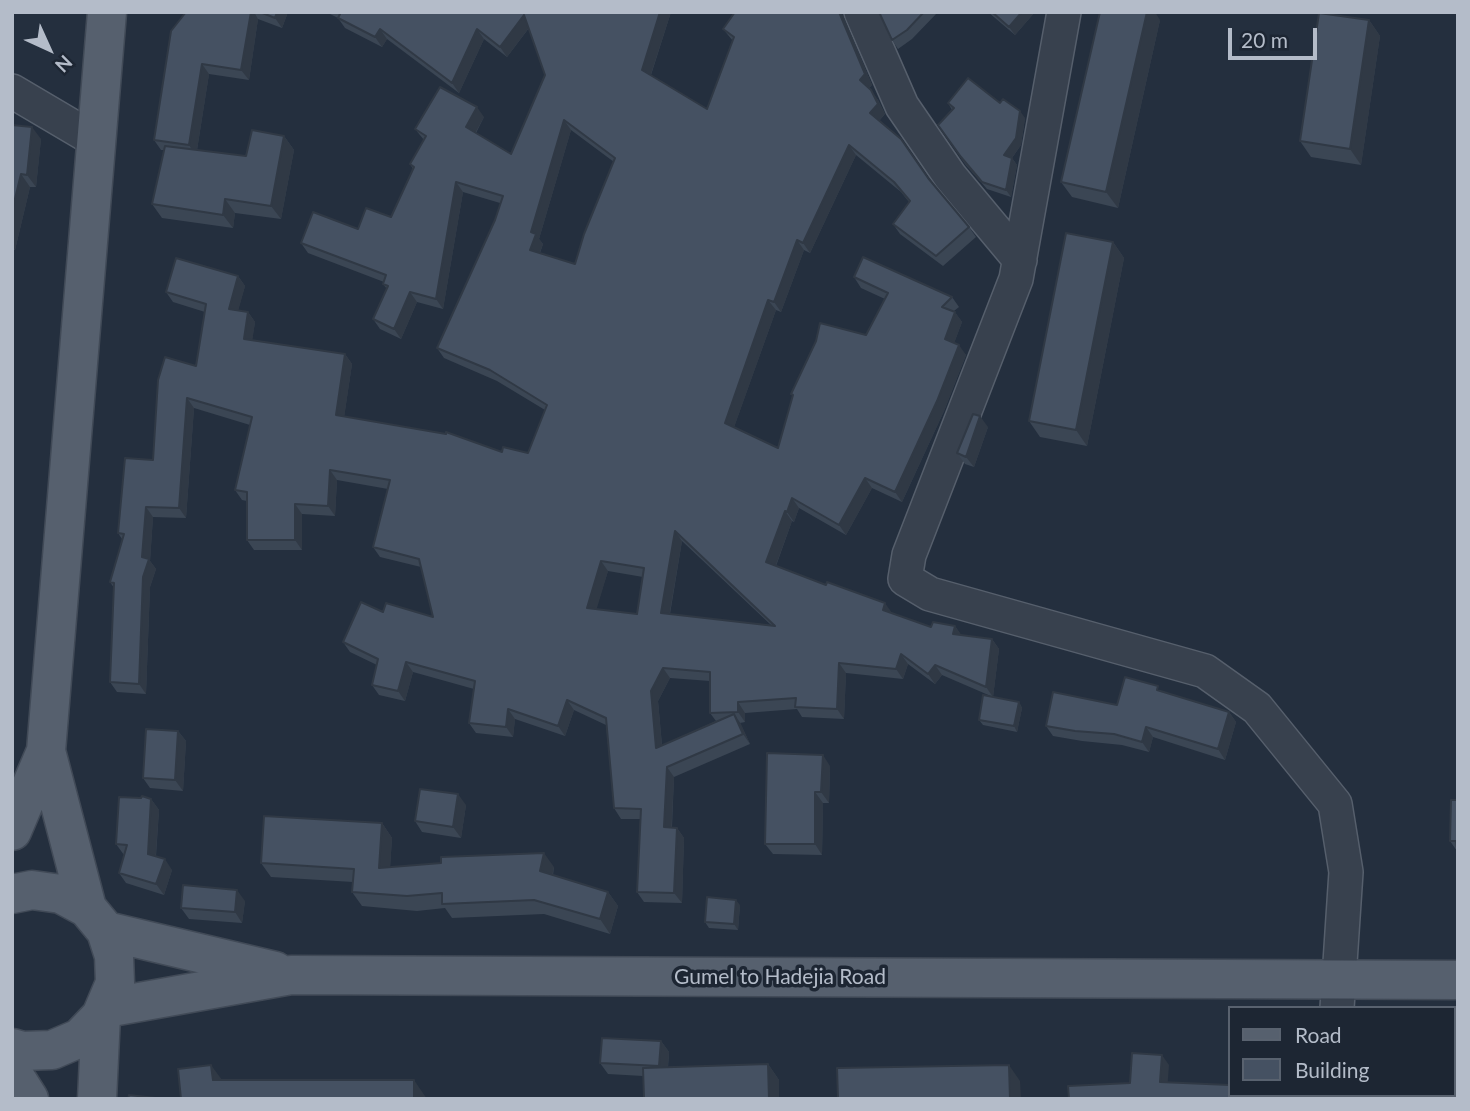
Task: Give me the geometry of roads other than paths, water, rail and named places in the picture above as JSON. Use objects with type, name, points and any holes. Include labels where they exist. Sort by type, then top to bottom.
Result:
[{"type":"main road","points":[[12,831],[46,751],[107,12]]},
{"type":"main road","points":[[46,751],[96,920],[114,956],[115,983],[104,1012],[97,1099]]},
{"type":"main road","points":[[12,894],[32,890],[61,894],[96,920],[291,975]]},
{"type":"main road","name":"Gumel to Hadejia Road","points":[[104,1012],[291,975],[1338,994],[1458,980]]},
{"type":"main road","points":[[12,1048],[22,1051],[52,1050],[80,1038],[104,1012]]},
{"type":"main road","points":[[12,1072],[29,1099]]},
{"type":"street","points":[[861,12],[902,106],[950,176],[1020,260]]},
{"type":"street","points":[[1064,12],[1020,260],[1011,291],[909,555],[905,579],[930,594],[1205,671],[1257,708],[1335,804],[1346,872],[1338,994]]},
{"type":"street","points":[[12,91],[95,140]]}]
